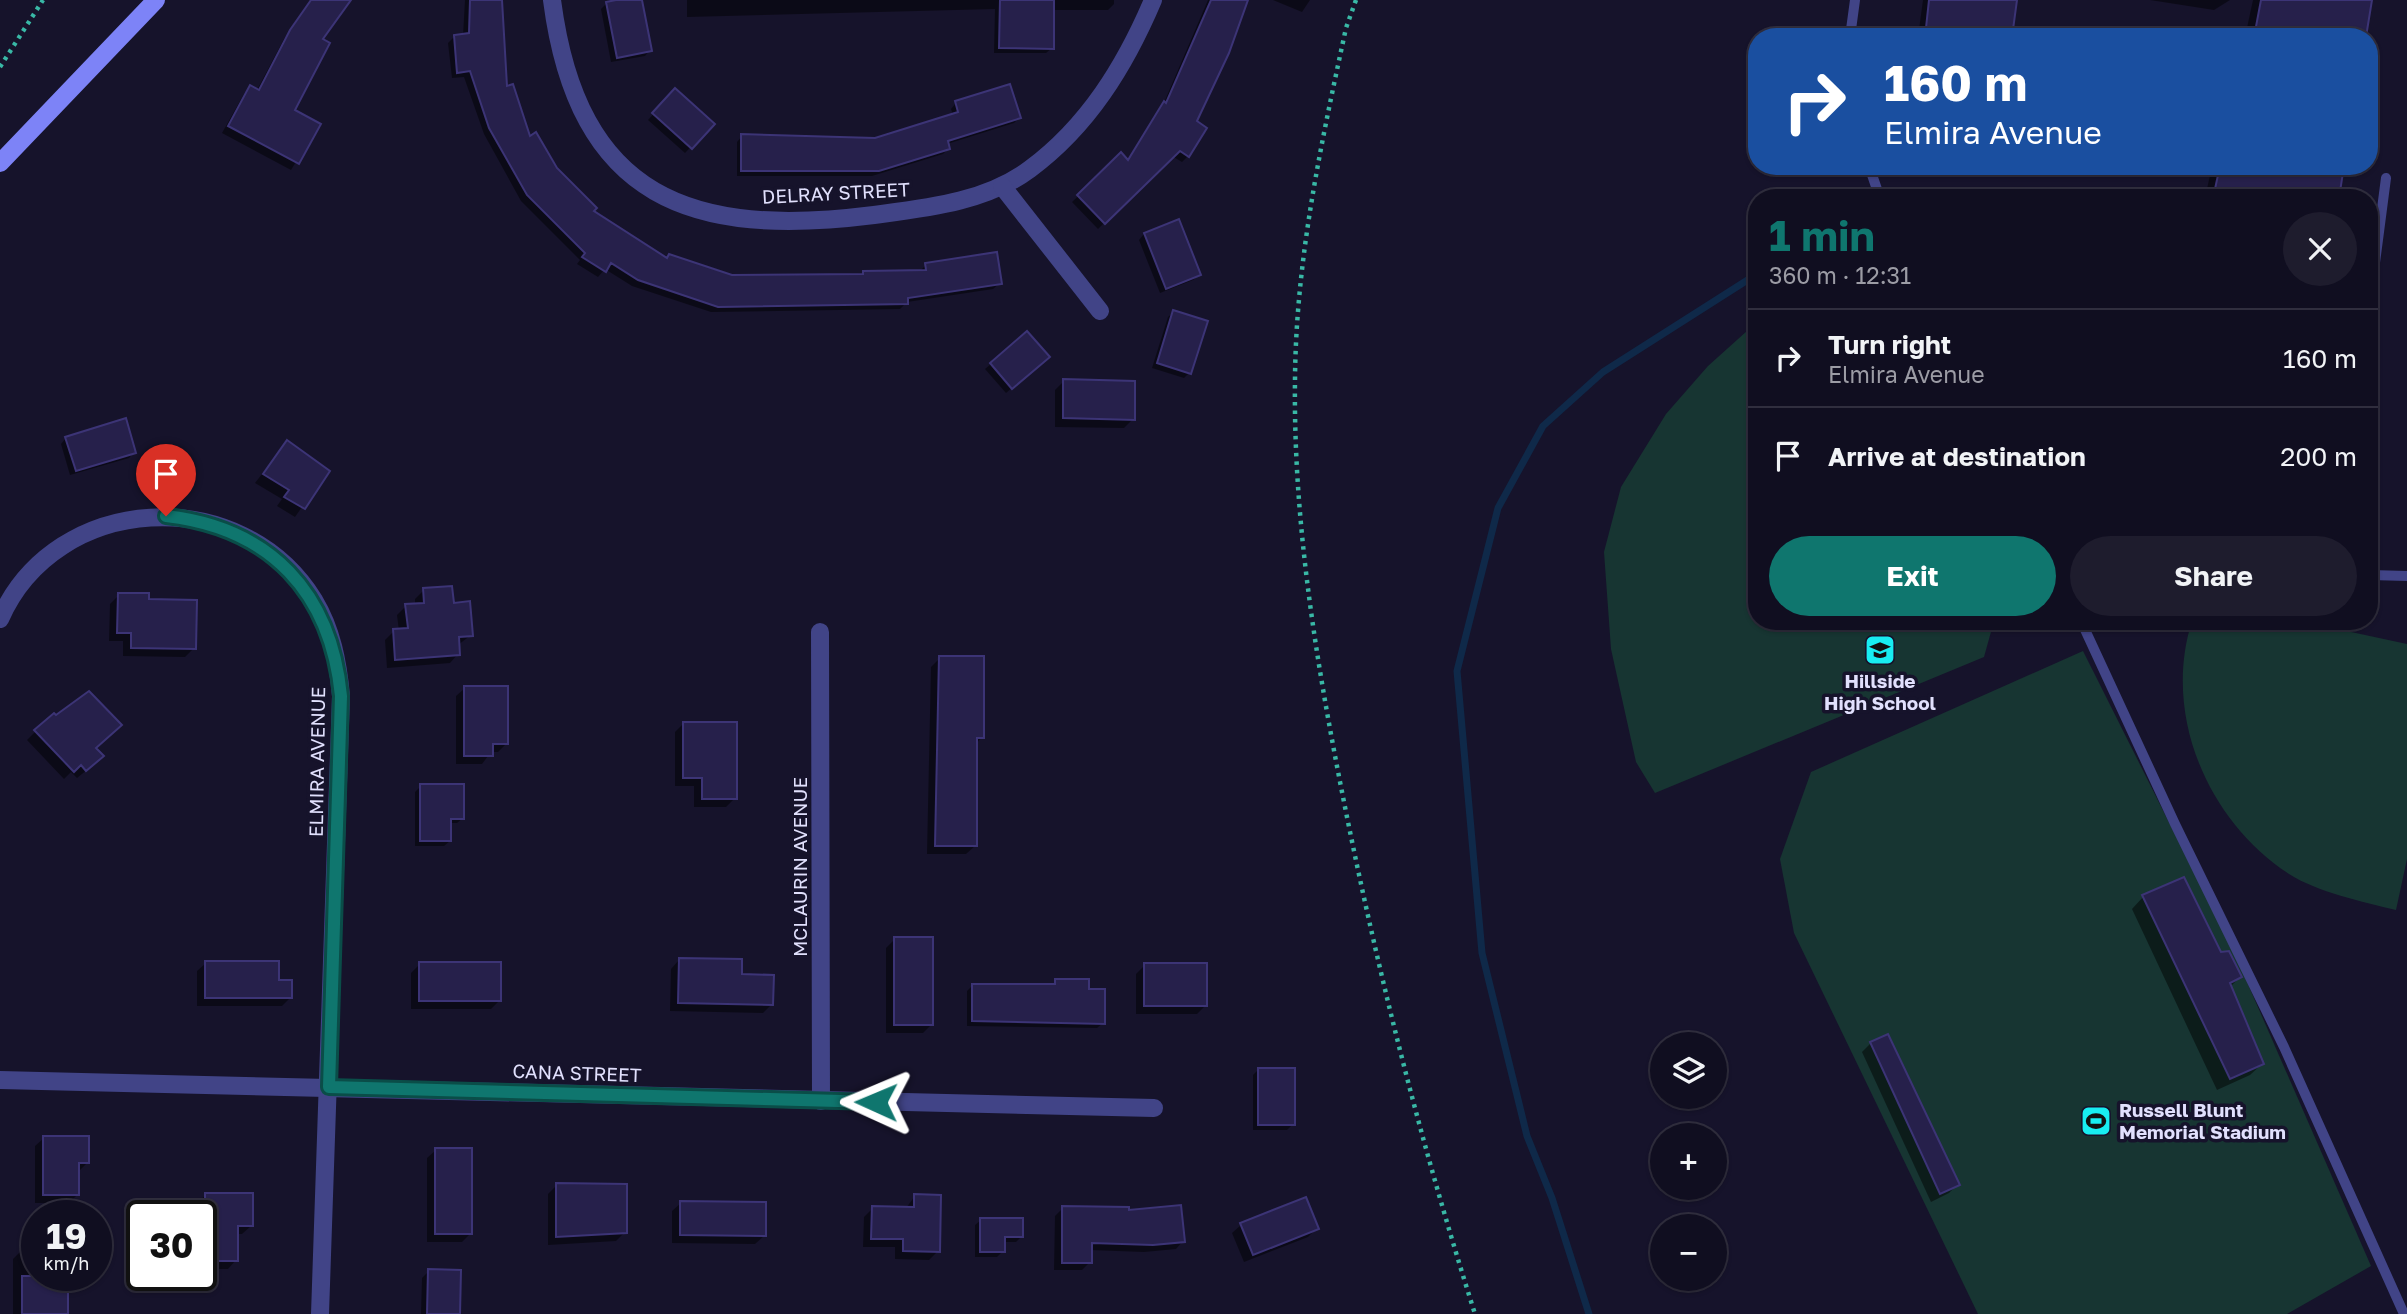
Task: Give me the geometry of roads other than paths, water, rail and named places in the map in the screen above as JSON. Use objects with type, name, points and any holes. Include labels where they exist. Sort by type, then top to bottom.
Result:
[{"type":"main road","points":[[0,163],[156,0]]},
{"type":"street","name":"DELRAY STREET","points":[[552,0],[569,79],[599,141],[643,184],[670,201],[730,219],[861,216],[946,204],[1002,187],[1028,171],[1054,149],[1087,114],[1114,80],[1153,0]]},
{"type":"street","points":[[1002,187],[1100,311]]},
{"type":"street","name":"ELMIRA AVENUE","points":[[0,619],[21,583],[57,550],[97,527],[142,517],[188,518],[236,534],[272,555],[313,599],[333,644],[341,696],[320,1314]]},
{"type":"street","name":"MCLAURIN AVENUE","points":[[820,632],[821,1101]]},
{"type":"street","name":"CANA STREET","points":[[0,1080],[1154,1108]]},
{"type":"lane","points":[[1851,28],[1855,0]]},
{"type":"lane","points":[[2378,240],[2386,178]]},
{"type":"lane","points":[[2378,575],[2407,576]]},
{"type":"lane","points":[[2085,630],[2175,824],[2284,1047],[2404,1314]]},
{"type":"waterway","points":[[1589,1314],[1552,1198],[1527,1136],[1482,953],[1457,671],[1498,508],[1543,426],[1603,372],[1748,280]]},
{"type":"place","name":"Hillside High School","points":[[1880,650]]},
{"type":"place","name":"Russell Blunt Memorial Stadium","points":[[2096,1121]]}]
